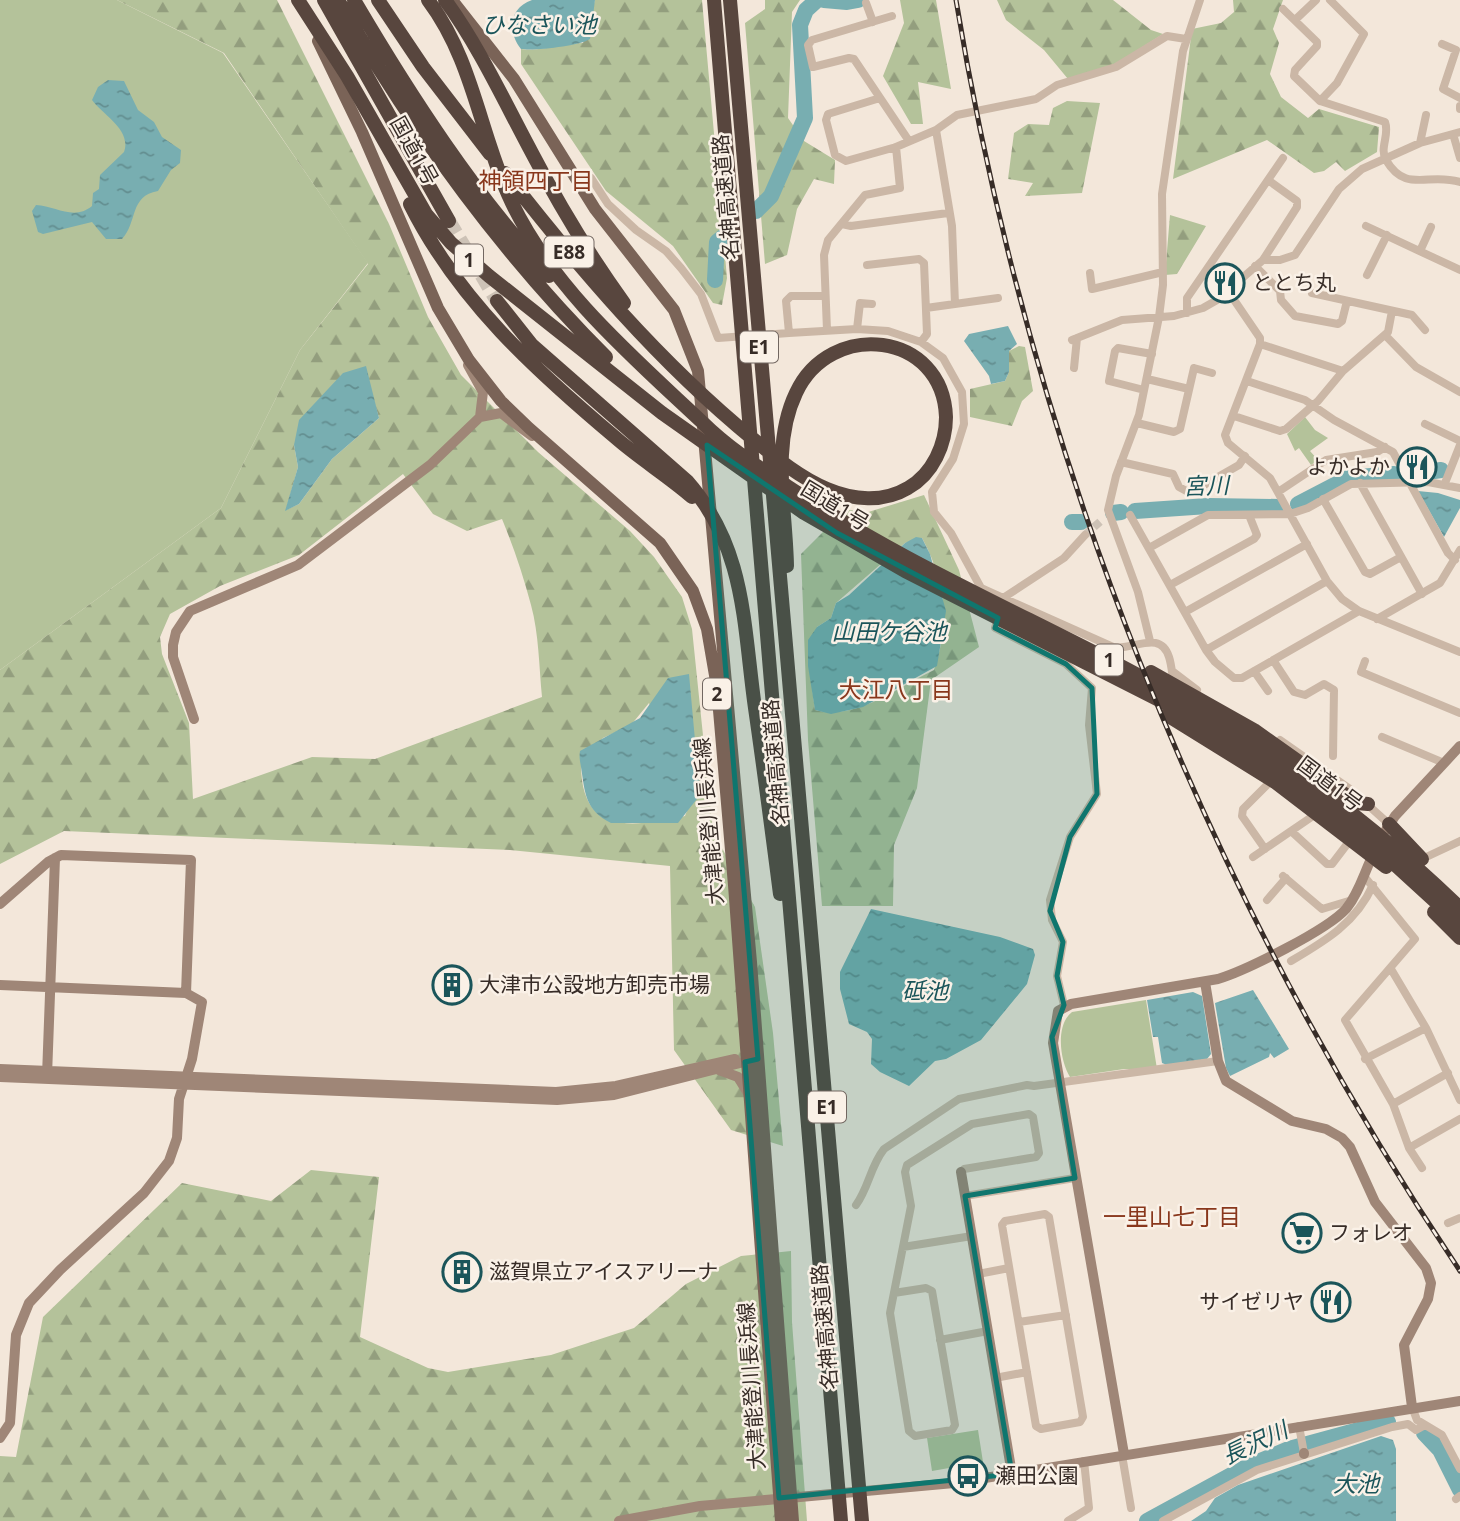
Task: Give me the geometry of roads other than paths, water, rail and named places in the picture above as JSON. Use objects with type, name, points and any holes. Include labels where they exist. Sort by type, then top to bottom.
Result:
[{"type":"highway","name":"国道1号","points":[[298,0],[364,104],[415,198],[451,243],[662,413],[804,513],[870,552],[1071,661],[1198,721],[1288,779],[1367,839],[1460,924]]},
{"type":"highway","points":[[324,0],[449,221]]},
{"type":"highway","name":"E88","points":[[338,0],[425,141],[500,241],[606,357],[716,451]]},
{"type":"highway","name":"E88","points":[[354,0],[422,111],[519,241],[603,333],[701,422]]},
{"type":"highway","name":"E88","points":[[378,0],[423,67],[517,189],[626,318],[693,375],[730,421],[802,476],[825,489],[862,498],[896,494],[918,481],[937,457],[945,428],[944,402],[928,370],[917,359],[894,347],[877,343],[854,345],[837,350],[818,363],[803,380],[794,397],[786,426],[783,472],[790,693]]},
{"type":"highway","name":"国道1号","points":[[428,0],[456,44],[513,204],[534,241],[562,280],[624,347],[701,422],[733,448],[817,506],[882,545],[1204,711],[1294,769],[1375,830],[1460,908]]},
{"type":"highway","points":[[444,0],[492,75],[533,155],[598,266],[647,334],[693,375]]},
{"type":"highway","name":"名神高速道路","points":[[715,0],[841,1521]]},
{"type":"highway","name":"名神高速道路","points":[[730,0],[862,1521]]},
{"type":"highway","points":[[364,104],[421,226],[478,308],[539,370],[618,440],[698,503],[723,550],[741,595],[804,1065]]},
{"type":"highway","points":[[497,301],[532,345],[687,481],[718,522],[723,550]]},
{"type":"highway","points":[[1062,636],[1134,663],[1254,730],[1357,803],[1368,804]]},
{"type":"highway","points":[[1071,661],[1244,762],[1370,854],[1460,938]]},
{"type":"highway","points":[[1389,824],[1460,895]]},
{"type":"main road","name":"大津能登川長浜線","points":[[298,0],[362,132],[438,308],[460,347],[501,401],[660,543],[693,591],[708,629],[717,687],[750,1059],[785,1497],[781,1521]]},
{"type":"main road","name":"大津能登川長浜線","points":[[452,0],[514,79],[579,185],[674,310],[693,375],[723,550],[750,1059],[748,1093],[785,1497],[793,1521]]},
{"type":"street","points":[[1200,0],[1186,38],[1162,194],[1163,272],[1159,317],[1137,423],[1121,462],[1104,519],[1114,524],[1150,640],[1165,648],[1188,732],[1268,784],[1359,852],[1370,854]]},
{"type":"street","points":[[1295,20],[1316,0]]},
{"type":"street","points":[[1320,101],[1337,83],[1364,34],[1330,0]]},
{"type":"street","points":[[866,3],[873,22]]},
{"type":"street","points":[[1283,9],[1317,42],[1317,46],[1295,70],[1294,76],[1320,101],[1385,122],[1386,160],[1399,178],[1408,181],[1437,178],[1460,182]]},
{"type":"street","points":[[892,16],[812,40],[808,45],[813,67],[854,59],[909,141]]},
{"type":"street","points":[[880,98],[828,114],[826,120],[835,155],[846,161],[895,147],[936,130],[957,115],[1036,99],[1057,85],[1116,67],[1167,36],[1186,38]]},
{"type":"street","points":[[1442,44],[1457,50],[1443,89],[1460,97]]},
{"type":"street","points":[[1420,144],[1426,115]]},
{"type":"street","points":[[936,130],[948,212],[955,304]]},
{"type":"street","points":[[1263,260],[1280,260],[1295,255],[1350,177],[1362,169],[1420,144],[1456,133],[1460,158]]},
{"type":"street","points":[[827,330],[825,248],[865,195],[900,188],[895,147]]},
{"type":"street","points":[[1187,313],[1187,298],[1283,158]]},
{"type":"street","points":[[579,185],[591,178],[614,210],[666,251],[701,294],[714,333],[722,337],[827,330],[888,331],[921,342],[943,358],[955,375],[964,407],[960,442],[953,459],[932,492],[931,505],[951,533],[981,587],[1080,634],[1122,649],[1150,640]]},
{"type":"street","points":[[1074,368],[1074,339],[1122,320],[1187,313],[1203,308],[1228,291],[1263,260],[1297,207],[1297,201],[1268,180]]},
{"type":"street","points":[[842,224],[851,226],[948,212]]},
{"type":"street","points":[[1366,226],[1460,270]]},
{"type":"street","points":[[1420,251],[1431,227]]},
{"type":"street","points":[[1367,275],[1387,236]]},
{"type":"street","points":[[867,265],[919,259],[924,263],[926,334],[921,342]]},
{"type":"street","points":[[1255,266],[1280,291],[1281,300],[1295,316],[1338,324],[1342,321],[1347,301]]},
{"type":"street","points":[[1090,273],[1091,289],[1163,272]]},
{"type":"street","points":[[1228,291],[1259,338],[1260,344],[1227,429],[1226,440],[1264,470],[1327,581],[1342,599],[1359,611],[1460,652]]},
{"type":"street","points":[[1312,293],[1412,315],[1425,330]]},
{"type":"street","points":[[789,333],[786,301],[791,296],[825,296]]},
{"type":"street","points":[[926,308],[998,298]]},
{"type":"street","points":[[857,329],[860,303],[872,304]]},
{"type":"street","points":[[1234,416],[1280,431],[1313,405],[1343,371],[1385,335],[1392,311]]},
{"type":"street","points":[[1385,335],[1416,367],[1460,392]]},
{"type":"street","points":[[1260,344],[1343,371]]},
{"type":"street","points":[[460,347],[483,391],[480,417]]},
{"type":"street","points":[[1144,390],[1113,385],[1109,381],[1115,351],[1118,348],[1152,354]]},
{"type":"street","points":[[1137,423],[1174,432],[1180,429],[1194,368],[1212,373]]},
{"type":"street","points":[[1147,379],[1189,389]]},
{"type":"street","points":[[1247,381],[1305,400],[1396,456],[1408,482],[1455,560]]},
{"type":"street","points":[[194,719],[173,657],[176,632],[190,611],[298,565],[430,465],[480,417],[501,413],[549,445]]},
{"type":"street","points":[[1425,424],[1460,443],[1445,483]]},
{"type":"street","points":[[1278,492],[1326,460],[1377,452],[1385,447]]},
{"type":"street","points":[[1121,462],[1173,474],[1179,487],[1190,493],[1239,465],[1245,456]]},
{"type":"street","points":[[1149,548],[1209,515],[1290,514],[1360,483],[1445,483],[1460,488]]},
{"type":"street","points":[[1360,483],[1422,594]]},
{"type":"street","points":[[1323,499],[1365,572],[1370,574],[1401,557]]},
{"type":"street","points":[[1130,515],[1206,650],[1214,662],[1234,678],[1241,678],[1359,611]]},
{"type":"street","points":[[1170,585],[1254,540],[1257,535],[1249,515]]},
{"type":"street","points":[[1064,1006],[1057,982],[1063,942],[1052,920],[1050,900],[1070,837],[1093,804],[1097,785],[1089,725],[1091,688],[1071,661],[995,628],[1003,598],[1063,558],[1085,535]]},
{"type":"street","points":[[1185,612],[1307,544]]},
{"type":"street","points":[[1377,619],[1440,583],[1460,550]]},
{"type":"street","points":[[1206,650],[1327,581]]},
{"type":"street","points":[[1071,661],[1080,634]]},
{"type":"street","points":[[1273,660],[1294,692],[1305,695],[1324,684],[1335,691],[1337,737],[1333,757]]},
{"type":"street","points":[[1365,661],[1360,672],[1460,713]]},
{"type":"street","points":[[1172,671],[1181,681],[1279,739],[1368,804],[1389,824]]},
{"type":"street","points":[[1254,671],[1268,691]]},
{"type":"street","points":[[1382,737],[1444,763]]},
{"type":"street","points":[[1131,1508],[1052,1037],[1058,1012],[1064,1006],[1230,976],[1331,922],[1352,900],[1364,876],[1370,854],[1389,824],[1459,749]]},
{"type":"street","points":[[1265,849],[1242,816],[1243,809],[1268,784]]},
{"type":"street","points":[[1253,858],[1312,816]]},
{"type":"street","points":[[1291,831],[1327,864],[1332,864],[1348,843]]},
{"type":"street","points":[[1422,859],[1460,841]]},
{"type":"street","points":[[0,904],[55,858],[191,859],[186,993]]},
{"type":"street","points":[[47,1075],[55,858]]},
{"type":"street","points":[[1364,876],[1374,885],[1415,939],[1345,1020],[1393,1104],[1409,1148],[1422,1168]]},
{"type":"street","points":[[1267,901],[1284,877],[1322,909],[1352,900]]},
{"type":"street","points":[[1291,961],[1340,931],[1363,906],[1374,885]]},
{"type":"street","points":[[1391,969],[1426,1028],[1460,1100]]},
{"type":"street","points":[[1205,982],[1218,1062],[1226,1081],[1239,1092],[1292,1121],[1326,1129],[1342,1138],[1350,1147],[1375,1202],[1426,1268],[1431,1283],[1428,1299],[1404,1345],[1412,1407],[1415,1416],[1437,1431],[1460,1469]]},
{"type":"street","points":[[0,985],[186,993],[202,1002],[186,1081],[179,1099],[177,1139],[169,1161],[159,1177],[60,1270],[29,1303],[22,1316],[15,1345],[10,1423],[0,1438]]},
{"type":"street","points":[[1365,1059],[1426,1028]]},
{"type":"street","points":[[0,1069],[47,1075],[565,1100],[614,1095],[718,1070],[750,1059]]},
{"type":"street","points":[[186,1081],[578,1091],[750,1059]]},
{"type":"street","points":[[856,1205],[865,1193],[874,1161],[884,1149],[948,1106],[986,1092],[1027,1085],[1218,1062]]},
{"type":"street","points":[[718,1070],[738,1077],[748,1093]]},
{"type":"street","points":[[1393,1104],[1448,1073]]},
{"type":"street","points":[[0,1077],[47,1075]]},
{"type":"street","points":[[894,1293],[926,1288],[932,1291],[956,1425],[952,1430],[915,1436],[909,1431],[890,1313],[911,1206],[906,1165],[972,1124],[1031,1115],[1039,1153],[1036,1157],[964,1169],[961,1172],[1012,1474]]},
{"type":"street","points":[[1409,1148],[1460,1119]]},
{"type":"street","points":[[965,1196],[1075,1178]]},
{"type":"street","points":[[1048,1215],[1066,1315],[1082,1420],[1041,1429],[1036,1426],[1002,1226],[1005,1220],[1048,1215]]},
{"type":"street","points":[[1448,1223],[1460,1218]]},
{"type":"street","points":[[903,1247],[972,1236]]},
{"type":"street","points":[[978,1274],[1009,1268]]},
{"type":"street","points":[[1019,1322],[1066,1315]]},
{"type":"street","points":[[940,1339],[988,1331]]},
{"type":"street","points":[[995,1378],[1027,1372]]},
{"type":"street","points":[[619,1521],[700,1506],[886,1490],[1012,1474],[1460,1401]]},
{"type":"street","points":[[1163,1521],[1257,1470],[1392,1427],[1408,1424],[1416,1430],[1425,1425]]},
{"type":"street","points":[[1299,1426],[1304,1453]]},
{"type":"street","points":[[1447,1444],[1460,1443]]},
{"type":"street","points":[[1068,1521],[1089,1508],[1084,1461]]},
{"type":"water","name":"ひなさい池","points":[[532,0],[595,0],[590,39],[557,47],[521,49],[512,28],[513,21],[519,8]]},
{"type":"water","points":[[108,80],[124,81],[138,110],[154,122],[162,137],[181,150],[180,163],[171,170],[158,191],[142,198],[122,239],[106,239],[92,222],[43,234],[38,232],[32,211],[36,205],[72,213],[92,206],[93,193],[99,189],[100,175],[124,152],[124,137],[120,130],[92,100],[98,87]]},
{"type":"water","points":[[1008,326],[1017,344],[1009,351],[1009,372],[1005,381],[991,384],[989,376],[964,341],[969,334]]},
{"type":"water","points":[[366,366],[379,418],[332,459],[299,504],[285,511],[298,467],[294,445],[299,420],[343,373]]},
{"type":"water","points":[[1418,491],[1438,493],[1460,500],[1460,508],[1444,537]]},
{"type":"water","name":"山田ケ谷池","points":[[916,537],[922,538],[930,554],[946,611],[937,666],[863,707],[831,714],[815,710],[808,666],[808,640],[817,627],[831,618],[836,603],[849,595],[905,543]]},
{"type":"water","points":[[689,674],[700,795],[678,823],[611,823],[602,818],[588,800],[580,751],[640,718],[668,678]]},
{"type":"water","name":"砥池","points":[[871,909],[1000,937],[1033,949],[1035,955],[1027,984],[981,1040],[946,1059],[935,1061],[909,1086],[880,1072],[871,1064],[872,1039],[867,1032],[849,1024],[840,989],[840,972]]},
{"type":"water","points":[[1253,990],[1289,1049],[1274,1058],[1270,1053],[1269,1057],[1230,1076],[1226,1068],[1215,1003]]},
{"type":"water","points":[[1193,992],[1202,996],[1211,1054],[1207,1059],[1167,1065],[1162,1063],[1158,1037],[1153,1037],[1147,1000]]},
{"type":"water","name":"大池","points":[[1381,1436],[1393,1440],[1396,1449],[1396,1521],[1191,1521],[1206,1511],[1215,1498],[1238,1485]]},
{"type":"waterway","points":[[756,211],[771,196],[805,118],[800,25],[806,10],[817,0]]},
{"type":"waterway","points":[[824,0],[858,0]]},
{"type":"waterway","points":[[715,280],[717,242],[723,237]]},
{"type":"waterway","name":"宮川","points":[[1414,474],[1441,470]]},
{"type":"waterway","name":"宮川","points":[[1298,504],[1348,478],[1394,474]]},
{"type":"waterway","name":"宮川","points":[[1135,511],[1208,506],[1279,507]]},
{"type":"waterway","name":"宮川","points":[[1113,513],[1121,512]]},
{"type":"waterway","name":"宮川","points":[[1072,522],[1081,522]]},
{"type":"waterway","name":"長沢川","points":[[1147,1521],[1246,1467],[1289,1449],[1388,1422]]},
{"type":"waterway","name":"長沢川","points":[[1424,1433],[1440,1450],[1460,1490]]},
{"type":"tunnel","points":[[449,221],[497,301]]},
{"type":"tunnel","points":[[1085,535],[1101,521]]},
{"type":"railway","points":[[956,0],[989,169],[1030,336],[1081,501],[1140,662],[1208,821],[1284,975],[1368,1125],[1460,1271]]},
{"type":"place","name":"ととち丸","points":[[1225,283]]},
{"type":"place","name":"よかよか","points":[[1417,467]]},
{"type":"place","name":"大津市公設地方卸売市場","points":[[452,985]]},
{"type":"place","name":"フォレオ","points":[[1302,1233]]},
{"type":"place","name":"滋賀県立アイスアリーナ","points":[[462,1272]]},
{"type":"place","name":"サイゼリヤ","points":[[1331,1302]]},
{"type":"place","name":"瀬田公園","points":[[968,1476]]},
{"type":"district","name":"神領四丁目","points":[[536,181]]},
{"type":"district","name":"大江八丁目","points":[[896,690]]},
{"type":"district","name":"一里山七丁目","points":[[1172,1217]]}]
